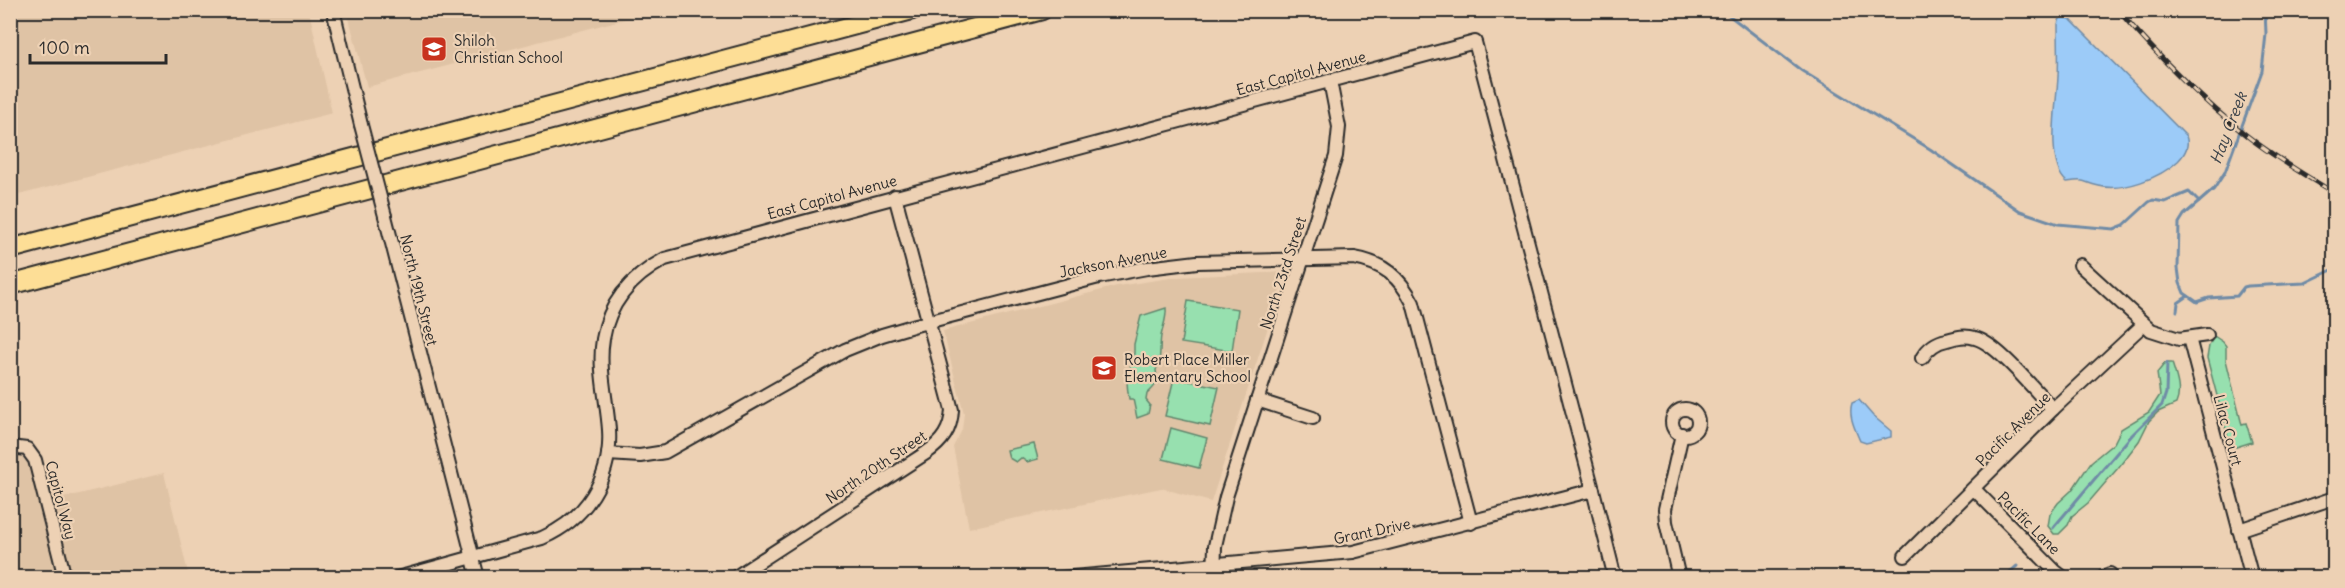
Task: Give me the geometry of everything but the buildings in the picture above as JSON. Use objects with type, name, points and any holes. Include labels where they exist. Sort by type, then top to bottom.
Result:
[{"type":"highway","points":[[10,249],[912,10]]},
{"type":"highway","points":[[10,285],[1042,10]]},
{"type":"street","name":"North 19th Street","points":[[333,10],[478,578]]},
{"type":"street","name":"East Capitol Avenue","points":[[397,578],[537,540],[569,523],[584,509],[595,494],[603,476],[608,454],[609,429],[602,365],[602,340],[612,309],[635,278],[654,264],[675,254],[1475,42],[1593,490]]},
{"type":"street","name":"North 23rd Street","points":[[1214,571],[1221,515],[1338,147],[1338,117],[1330,81]]},
{"type":"street","name":"North 20th Street","points":[[734,578],[926,453],[941,441],[950,426],[952,410],[895,196]]},
{"type":"street","name":"Jackson Avenue","points":[[608,454],[640,456],[665,452],[845,350],[882,335],[928,322],[1131,270],[1197,262],[1354,258],[1375,263],[1392,274],[1413,303],[1471,523]]},
{"type":"street","points":[[2080,265],[2151,330],[2169,337],[2189,338],[2207,335]]},
{"type":"street","name":"Pacific Avenue","points":[[1905,556],[2053,409],[2143,325]]},
{"type":"street","points":[[1922,358],[1930,348],[1942,341],[1966,336],[1982,340],[1995,349],[2053,409]]},
{"type":"street","name":"Lilac Court","points":[[2189,338],[2252,578]]},
{"type":"street","points":[[1257,400],[1313,418]]},
{"type":"street","points":[[1679,578],[1665,509],[1682,434]]},
{"type":"street","name":"Capitol Way","points":[[10,447],[27,449],[35,460],[65,578]]},
{"type":"street","name":"Pacific Lane","points":[[1974,489],[2064,578]]},
{"type":"street","name":"Grant Drive","points":[[1062,578],[1214,571],[1353,552],[1593,490]]},
{"type":"street","points":[[1593,490],[1615,578]]},
{"type":"street","points":[[2239,530],[2334,498]]},
{"type":"shaded area","points":[[11,10],[309,11],[332,113],[11,197]]},
{"type":"shaded area","name":"Shiloh Christian School","points":[[347,10],[655,11],[367,87]]},
{"type":"shaded area","name":"Robert Place Miller Elementary School","points":[[1286,272],[1211,502],[1161,488],[969,528],[953,447],[962,430],[964,413],[943,331],[1117,286],[1177,277]]},
{"type":"shaded area","points":[[11,442],[24,443],[38,452],[51,501],[164,473],[189,577],[11,578]]},
{"type":"green space","points":[[1188,301],[1238,309],[1232,351],[1181,343]]},
{"type":"green space","points":[[1166,308],[1156,370],[1157,381],[1147,394],[1146,400],[1150,405],[1148,414],[1137,418],[1133,399],[1129,399],[1127,379],[1141,316]]},
{"type":"green space","points":[[2214,336],[2226,346],[2226,360],[2241,421],[2242,424],[2246,423],[2252,442],[2233,448],[2236,459],[2234,460],[2207,358]]},
{"type":"green space","points":[[2165,363],[2172,363],[2177,378],[2178,399],[2176,404],[2158,412],[2149,421],[2139,441],[2118,468],[2088,503],[2072,516],[2068,525],[2059,534],[2054,534],[2048,526],[2050,514],[2072,490],[2091,462],[2114,443],[2121,429],[2149,412],[2160,395],[2157,373]]},
{"type":"green space","points":[[1174,378],[1219,387],[1210,426],[1165,416]]},
{"type":"green space","points":[[1171,428],[1207,438],[1199,468],[1163,459]]},
{"type":"green space","points":[[1034,444],[1038,459],[1027,462],[1021,458],[1016,462],[1009,458],[1007,450]]},
{"type":"water","points":[[2061,16],[2070,19],[2186,136],[2185,153],[2178,161],[2151,178],[2119,187],[2099,186],[2082,181],[2067,182],[2060,174],[2054,148],[2054,132],[2058,24]]},
{"type":"water","points":[[1859,400],[1891,431],[1891,437],[1866,443],[1860,441],[1851,413],[1852,403]]},
{"type":"waterway","name":"Hay Creek","points":[[2265,10],[2266,34],[2262,71],[2225,172],[2214,189],[2184,215],[2179,223],[2180,283],[2184,293],[2197,302],[2209,298],[2237,296],[2244,287],[2248,286],[2305,283],[2334,269]]},
{"type":"waterway","points":[[1726,13],[1802,71],[1930,149],[2020,211],[2058,224],[2114,229],[2124,225],[2153,200],[2165,202],[2189,192],[2199,202]]},
{"type":"waterway","points":[[2177,311],[2178,303],[2188,296]]},
{"type":"waterway","points":[[2053,528],[2132,435],[2162,405],[2166,393],[2167,363]]},
{"type":"waterway","points":[[2003,578],[2017,566]]},
{"type":"railway","points":[[2118,10],[2179,76],[2229,121],[2267,151],[2334,193]]},
{"type":"place","name":"Shiloh Christian School","points":[[434,49]]},
{"type":"place","name":"Robert Place Miller Elementary School","points":[[1104,368]]}]
